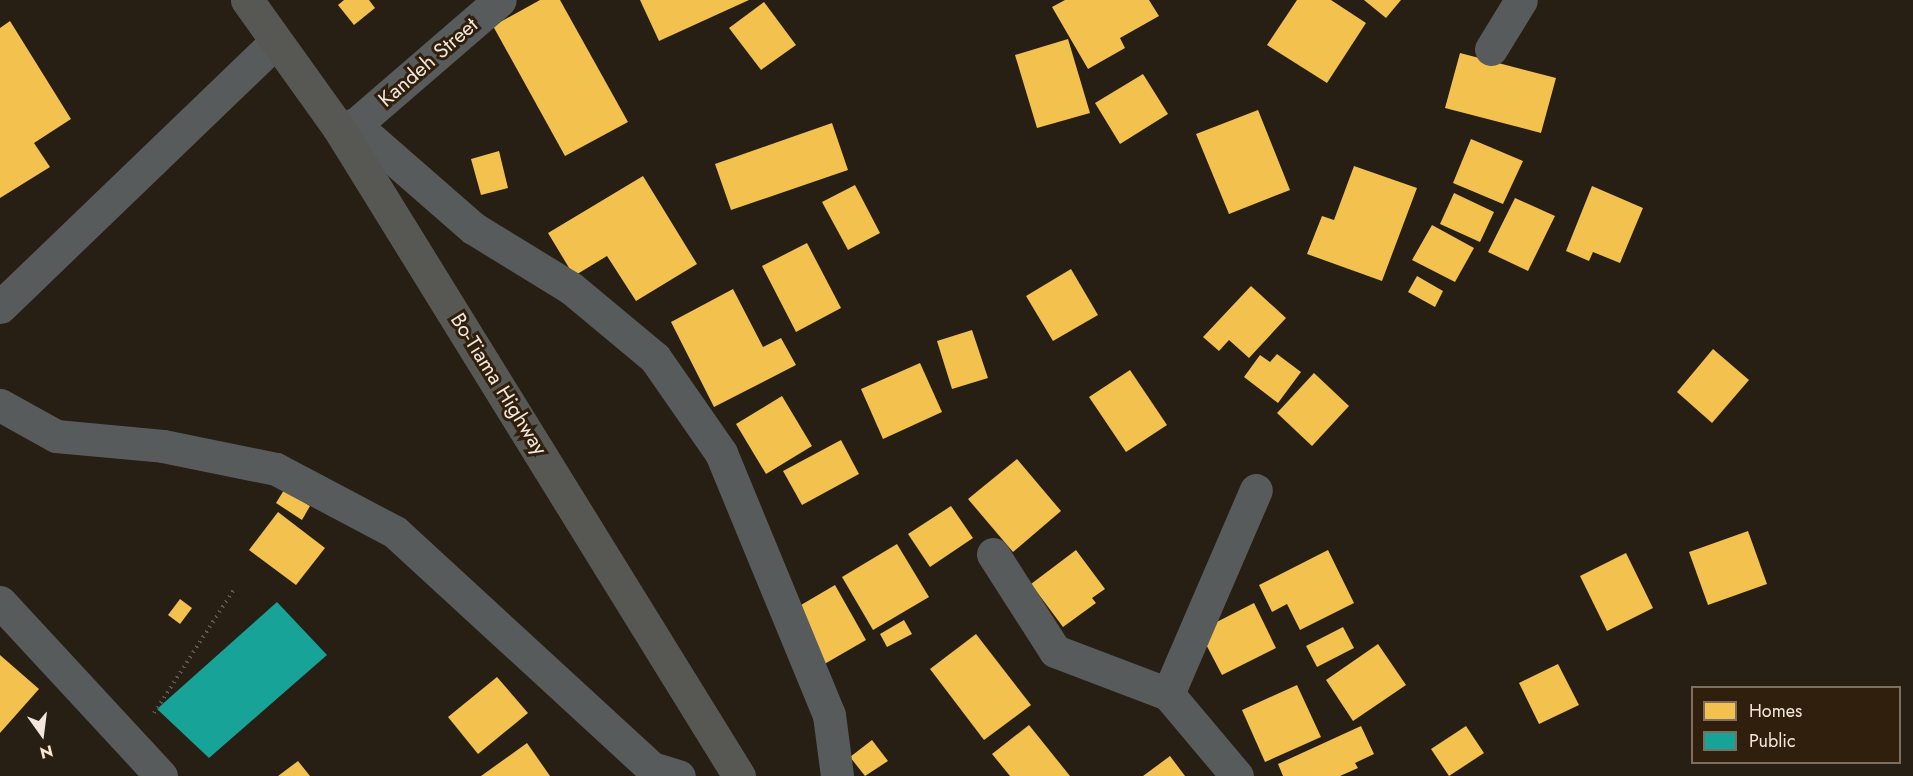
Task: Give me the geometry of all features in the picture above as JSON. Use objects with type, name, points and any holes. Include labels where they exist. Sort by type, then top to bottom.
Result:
[{"type":"highway","name":"Bo-Tiama Highway","points":[[247,0],[275,42],[347,126],[739,776]]},
{"type":"street","name":"Kandeh Street","points":[[347,126],[500,0]]},
{"type":"street","points":[[1491,49],[1521,0]]},
{"type":"street","points":[[0,307],[12,283],[275,42]]},
{"type":"street","points":[[347,126],[473,228],[571,288],[655,358],[721,453],[829,715],[837,776]]},
{"type":"street","points":[[0,405],[56,436],[163,446],[276,469],[395,532],[652,768],[679,776]]},
{"type":"street","points":[[1168,694],[1256,490]]},
{"type":"street","points":[[993,554],[1054,651],[1168,694],[1237,776]]},
{"type":"street","points":[[0,602],[161,776]]},
{"type":"path","points":[[133,746],[236,588]]},
{"type":"building: Homes","points":[[344,0],[369,0],[375,8],[354,25],[338,5]]},
{"type":"building: Homes","points":[[540,0],[560,0],[628,122],[565,156],[493,26]]},
{"type":"building: Homes","points":[[640,0],[749,0],[659,41]]},
{"type":"building: Homes","points":[[1065,0],[1149,0],[1159,16],[1120,38],[1125,48],[1088,69],[1052,7]]},
{"type":"building: Homes","points":[[1297,0],[1331,0],[1366,23],[1327,83],[1267,45]]},
{"type":"building: Homes","points":[[1364,0],[1401,0],[1386,18]]},
{"type":"building: Homes","points":[[764,2],[796,45],[761,70],[729,28]]},
{"type":"building: Homes","points":[[10,21],[71,119],[34,143],[50,167],[0,198],[0,28]]},
{"type":"building: Homes","points":[[1068,39],[1090,113],[1037,128],[1015,55]]},
{"type":"building: Homes","points":[[1460,53],[1556,78],[1541,133],[1445,108]]},
{"type":"building: Homes","points":[[1143,74],[1168,114],[1120,144],[1095,103]]},
{"type":"building: Homes","points":[[1258,110],[1290,190],[1229,214],[1196,134]]},
{"type":"building: Homes","points":[[832,123],[848,170],[731,210],[715,164]]},
{"type":"building: Homes","points":[[1471,139],[1523,161],[1503,204],[1453,183]]},
{"type":"building: Homes","points":[[499,151],[508,188],[481,195],[471,159]]},
{"type":"building: Homes","points":[[1354,166],[1417,188],[1382,281],[1307,254],[1322,216],[1334,220]]},
{"type":"building: Homes","points":[[643,176],[697,264],[636,301],[607,256],[574,276],[548,233]]},
{"type":"building: Homes","points":[[855,185],[880,233],[848,250],[822,202]]},
{"type":"building: Homes","points":[[1592,186],[1643,208],[1620,263],[1593,252],[1589,261],[1566,251]]},
{"type":"building: Homes","points":[[1454,193],[1494,212],[1480,242],[1440,224]]},
{"type":"building: Homes","points":[[1515,198],[1555,216],[1528,271],[1488,252]]},
{"type":"building: Homes","points":[[1432,225],[1474,248],[1455,282],[1412,260]]},
{"type":"building: Homes","points":[[807,243],[841,308],[796,332],[762,266]]},
{"type":"building: Homes","points":[[1071,269],[1098,315],[1053,341],[1026,296]]},
{"type":"building: Homes","points":[[1417,276],[1443,291],[1435,307],[1408,292]]},
{"type":"building: Homes","points":[[1251,286],[1286,318],[1249,358],[1229,340],[1219,351],[1203,337]]},
{"type":"building: Homes","points":[[733,289],[763,347],[781,338],[796,365],[714,407],[671,322]]},
{"type":"building: Homes","points":[[972,330],[988,378],[952,389],[937,341]]},
{"type":"building: Homes","points":[[1713,349],[1749,380],[1712,423],[1677,392]]},
{"type":"building: Homes","points":[[1277,354],[1301,372],[1278,403],[1244,377],[1260,355],[1270,362]]},
{"type":"building: Homes","points":[[920,363],[942,412],[883,439],[861,389]]},
{"type":"building: Homes","points":[[1130,370],[1167,425],[1126,452],[1089,397]]},
{"type":"building: Homes","points":[[1314,373],[1349,406],[1312,446],[1277,413]]},
{"type":"building: Homes","points":[[782,396],[812,446],[766,474],[736,424]]},
{"type":"building: Homes","points":[[841,440],[859,474],[802,505],[783,471]]},
{"type":"building: Homes","points":[[1017,459],[1061,511],[1013,552],[968,499]]},
{"type":"building: Homes","points":[[284,490],[310,506],[302,520],[276,503]]},
{"type":"building: Homes","points":[[951,506],[973,538],[930,567],[908,534]]},
{"type":"building: Homes","points":[[278,512],[325,548],[296,585],[249,550]]},
{"type":"building: Homes","points":[[1748,531],[1767,584],[1708,605],[1689,552]]},
{"type":"building: Homes","points":[[897,544],[929,597],[873,630],[842,577]]},
{"type":"building: Homes","points":[[1076,550],[1105,589],[1092,598],[1096,603],[1063,627],[1031,584]]},
{"type":"building: Homes","points":[[1328,550],[1354,603],[1300,630],[1287,604],[1272,612],[1259,585]]},
{"type":"building: Homes","points":[[1626,553],[1653,608],[1607,631],[1580,576]]},
{"type":"building: Homes","points":[[835,585],[866,640],[821,666],[789,612]]},
{"type":"building: Homes","points":[[180,599],[192,608],[180,624],[168,615]]},
{"type":"building: Homes","points":[[1254,603],[1276,648],[1222,675],[1199,631]]},
{"type":"building: Homes","points":[[904,620],[912,634],[887,647],[880,634]]},
{"type":"building: Homes","points":[[1343,627],[1354,648],[1317,667],[1306,646]]},
{"type":"building: Homes","points":[[976,634],[1031,705],[984,740],[930,669]]},
{"type":"building: Homes","points":[[1378,644],[1406,685],[1353,721],[1326,680]]},
{"type":"building: Homes","points":[[0,655],[39,689],[0,733]]},
{"type":"building: Homes","points":[[1558,664],[1579,705],[1539,724],[1519,683]]},
{"type":"building: Homes","points":[[497,677],[528,713],[478,754],[448,717]]},
{"type":"building: Homes","points":[[1297,685],[1321,737],[1265,762],[1242,710]]},
{"type":"building: Homes","points":[[1029,725],[1070,776],[1010,776],[992,754]]},
{"type":"building: Homes","points":[[1361,726],[1374,754],[1355,763],[1358,768],[1340,776],[1283,776],[1278,764]]},
{"type":"building: Homes","points":[[1466,726],[1484,753],[1449,776],[1431,749]]},
{"type":"building: Homes","points":[[872,740],[888,761],[865,776],[850,757]]},
{"type":"building: Homes","points":[[527,743],[550,776],[481,776]]},
{"type":"building: Homes","points":[[1170,756],[1185,776],[1143,776]]},
{"type":"building: Homes","points":[[298,761],[310,776],[278,776]]},
{"type":"building: Public","points":[[277,602],[327,655],[209,758],[157,709]]}]
